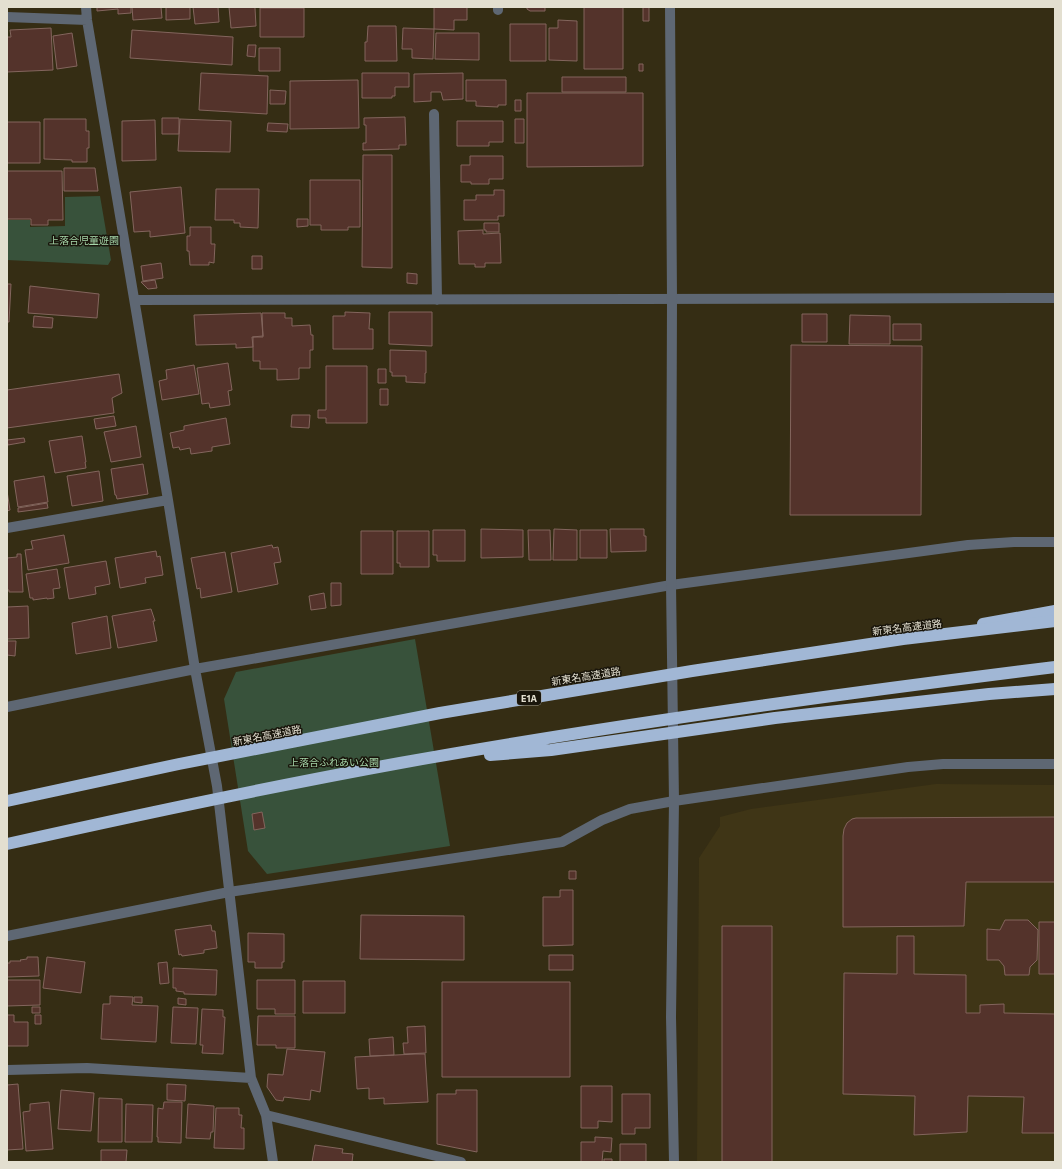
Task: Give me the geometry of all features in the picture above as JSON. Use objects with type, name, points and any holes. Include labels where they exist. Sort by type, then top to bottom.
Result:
[{"type":"highway","points":[[903,639],[1055,611]]},
{"type":"highway","name":"新東名高速道路","points":[[7,801],[179,764],[440,713],[692,671],[903,639],[1055,621]]},
{"type":"highway","points":[[7,844],[193,803],[398,763],[656,720],[908,685],[1055,667]]},
{"type":"highway","points":[[398,763],[551,750],[775,718],[989,694],[1055,689]]},
{"type":"street","points":[[86,7],[195,669],[217,786],[251,1078],[266,1115],[273,1162]]},
{"type":"street","points":[[670,7],[672,299],[671,585],[674,801],[671,1016],[674,1162]]},
{"type":"street","points":[[7,17],[87,20]]},
{"type":"street","points":[[434,114],[437,300]]},
{"type":"street","points":[[135,300],[1055,298]]},
{"type":"street","points":[[7,528],[168,500]]},
{"type":"street","points":[[7,707],[195,669],[671,585],[968,545],[1014,542],[1055,542]]},
{"type":"street","points":[[7,936],[229,892],[562,842],[602,820],[630,809],[674,801],[915,766],[943,764],[1055,764]]},
{"type":"street","points":[[7,1070],[87,1068],[251,1078]]},
{"type":"street","points":[[266,1115],[461,1162]]},
{"type":"shaded area","points":[[936,784],[1055,785],[1055,1162],[697,1162],[699,858],[720,826],[720,817],[751,809]]},
{"type":"green space","name":"上落合児童遊園","points":[[100,196],[111,260],[108,265],[7,260],[7,220],[30,220],[30,227],[65,226],[65,197]]},
{"type":"green space","name":"上落合ふれあい公園","points":[[415,639],[450,846],[267,874],[248,851],[224,699],[236,672]]},
{"type":"building","points":[[97,7],[131,7],[131,13],[118,14],[118,9],[97,11]]},
{"type":"building","points":[[132,7],[161,7],[162,18],[133,20]]},
{"type":"building","points":[[166,7],[190,7],[190,19],[166,20]]},
{"type":"building","points":[[193,7],[218,7],[219,22],[195,24]]},
{"type":"building","points":[[229,7],[256,7],[256,26],[231,28]]},
{"type":"building","points":[[434,7],[467,7],[467,20],[454,20],[454,30],[434,29]]},
{"type":"building","points":[[527,7],[545,7],[545,11],[530,11]]},
{"type":"building","points":[[584,7],[623,7],[623,69],[584,69]]},
{"type":"building","points":[[643,7],[649,7],[649,21],[643,21]]},
{"type":"building","points":[[260,8],[304,8],[304,37],[260,37]]},
{"type":"building","points":[[558,20],[577,21],[577,61],[549,60],[549,28],[558,28]]},
{"type":"building","points":[[510,24],[546,24],[546,61],[510,61]]},
{"type":"building","points":[[368,26],[396,26],[397,61],[365,61],[365,42],[367,42]]},
{"type":"building","points":[[51,28],[53,70],[7,72],[7,37],[11,37],[10,30]]},
{"type":"building","points":[[403,28],[434,29],[433,59],[412,58],[412,49],[402,49]]},
{"type":"building","points":[[132,30],[233,37],[232,65],[130,58]]},
{"type":"building","points":[[72,33],[77,66],[57,69],[53,36]]},
{"type":"building","points":[[436,33],[479,33],[479,60],[435,59]]},
{"type":"building","points":[[248,45],[256,45],[255,57],[247,56]]},
{"type":"building","points":[[259,48],[280,48],[280,71],[259,71]]},
{"type":"building","points":[[639,64],[643,64],[643,71],[639,71]]},
{"type":"building","points":[[201,73],[268,76],[267,114],[199,110]]},
{"type":"building","points":[[362,73],[409,73],[409,87],[395,87],[395,96],[392,96],[392,98],[362,98]]},
{"type":"building","points":[[463,73],[463,99],[443,100],[441,92],[431,92],[431,101],[414,102],[414,74]]},
{"type":"building","points":[[562,77],[626,77],[626,92],[562,92]]},
{"type":"building","points":[[358,80],[359,128],[290,129],[290,81]]},
{"type":"building","points":[[466,80],[506,80],[506,105],[498,105],[498,107],[476,106],[476,101],[466,101]]},
{"type":"building","points":[[270,90],[286,91],[285,104],[270,104]]},
{"type":"building","points":[[527,93],[643,93],[643,166],[527,167]]},
{"type":"building","points":[[515,100],[521,100],[521,111],[515,111]]},
{"type":"building","points":[[405,117],[406,145],[399,145],[399,149],[363,150],[363,143],[366,143],[366,125],[364,125],[364,118]]},
{"type":"building","points":[[162,118],[179,118],[179,134],[162,134]]},
{"type":"building","points":[[44,119],[86,119],[86,131],[89,131],[87,162],[44,159]]},
{"type":"building","points":[[180,119],[231,121],[230,152],[178,151]]},
{"type":"building","points":[[515,119],[524,119],[524,143],[515,143]]},
{"type":"building","points":[[155,120],[156,160],[122,161],[122,121]]},
{"type":"building","points":[[457,121],[503,121],[503,142],[489,142],[489,146],[457,146]]},
{"type":"building","points":[[7,122],[40,122],[40,163],[7,163]]},
{"type":"building","points":[[268,123],[288,124],[287,132],[267,131]]},
{"type":"building","points":[[363,155],[392,155],[392,268],[362,267]]},
{"type":"building","points":[[470,156],[503,156],[503,179],[489,179],[489,184],[471,184],[471,182],[461,182],[461,165],[470,165]]},
{"type":"building","points":[[64,168],[95,168],[98,191],[64,191]]},
{"type":"building","points":[[7,171],[62,171],[63,220],[48,220],[48,225],[31,225],[31,219],[7,219]]},
{"type":"building","points":[[310,180],[360,180],[360,227],[348,227],[348,230],[321,230],[321,225],[310,225]]},
{"type":"building","points":[[181,187],[185,233],[150,237],[150,231],[134,232],[130,192]]},
{"type":"building","points":[[216,189],[259,189],[258,228],[240,227],[240,223],[234,223],[234,220],[215,220]]},
{"type":"building","points":[[494,190],[504,190],[504,216],[498,216],[498,220],[464,220],[464,200],[476,200],[476,195],[494,195]]},
{"type":"building","points":[[297,219],[308,219],[308,226],[297,227]]},
{"type":"building","points":[[484,223],[499,223],[499,232],[486,232],[486,230],[484,230]]},
{"type":"building","points":[[190,227],[211,227],[211,244],[215,244],[214,263],[209,262],[209,265],[190,265],[189,251],[187,251],[187,236],[190,236]]},
{"type":"building","points":[[483,230],[483,234],[500,233],[501,263],[485,263],[485,267],[475,267],[475,264],[459,264],[458,231]]},
{"type":"building","points":[[252,256],[262,256],[262,269],[252,269]]},
{"type":"building","points":[[161,263],[163,278],[143,281],[141,266]]},
{"type":"building","points":[[407,273],[417,274],[417,284],[407,283]]},
{"type":"building","points":[[155,280],[157,288],[148,289],[141,282]]},
{"type":"building","points":[[7,284],[11,284],[9,322],[7,322]]},
{"type":"building","points":[[30,286],[99,294],[97,318],[28,313]]},
{"type":"building","points":[[345,312],[370,313],[369,329],[373,329],[373,349],[333,349],[333,316],[345,316]]},
{"type":"building","points":[[389,312],[432,312],[432,346],[389,344]]},
{"type":"building","points":[[261,313],[263,336],[252,337],[253,347],[236,348],[236,344],[196,345],[194,315]]},
{"type":"building","points":[[262,313],[285,313],[285,318],[292,318],[292,326],[310,325],[311,335],[313,335],[313,350],[310,350],[310,368],[299,368],[299,379],[277,380],[277,369],[260,369],[260,361],[253,361],[253,337],[263,337]]},
{"type":"building","points":[[802,314],[827,314],[827,342],[802,342]]},
{"type":"building","points":[[850,315],[890,316],[890,344],[849,344]]},
{"type":"building","points":[[34,316],[53,318],[52,328],[33,327]]},
{"type":"building","points":[[893,324],[921,324],[921,340],[893,340]]},
{"type":"building","points":[[791,345],[922,346],[921,515],[790,515]]},
{"type":"building","points":[[390,350],[426,351],[425,383],[406,382],[406,376],[392,376],[392,372],[390,372]]},
{"type":"building","points":[[228,363],[232,390],[228,391],[230,405],[210,408],[209,403],[202,404],[197,368]]},
{"type":"building","points":[[194,365],[199,394],[162,400],[159,381],[167,379],[166,370]]},
{"type":"building","points":[[326,366],[367,366],[367,423],[326,423],[326,418],[318,418],[318,410],[326,410]]},
{"type":"building","points":[[378,369],[386,369],[386,383],[378,383]]},
{"type":"building","points":[[119,374],[122,393],[112,398],[114,413],[7,428],[7,390]]},
{"type":"building","points":[[380,389],[388,389],[388,405],[380,405]]},
{"type":"building","points":[[292,415],[310,415],[309,428],[291,427]]},
{"type":"building","points":[[114,416],[116,426],[96,429],[94,419]]},
{"type":"building","points":[[226,418],[230,444],[212,447],[212,451],[191,454],[190,448],[180,450],[179,447],[173,448],[170,433],[184,430],[184,426]]},
{"type":"building","points":[[136,426],[141,457],[111,462],[104,432]]},
{"type":"building","points":[[82,436],[86,468],[55,473],[49,441]]},
{"type":"building","points":[[24,438],[25,442],[8,445],[7,440]]},
{"type":"building","points":[[143,464],[148,494],[117,499],[111,469]]},
{"type":"building","points":[[99,471],[103,501],[72,506],[67,476]]},
{"type":"building","points":[[44,476],[48,502],[18,507],[14,481]]},
{"type":"building","points":[[7,491],[10,510],[7,511]]},
{"type":"building","points":[[47,503],[48,508],[18,512],[18,508]]},
{"type":"building","points":[[481,529],[523,530],[523,557],[481,558]]},
{"type":"building","points":[[554,529],[577,530],[577,560],[553,560]]},
{"type":"building","points":[[610,529],[644,529],[644,536],[646,536],[646,551],[611,552]]},
{"type":"building","points":[[433,530],[465,530],[465,561],[437,561],[437,555],[433,555]]},
{"type":"building","points":[[528,530],[550,530],[551,560],[529,560]]},
{"type":"building","points":[[580,530],[607,530],[607,558],[580,558]]},
{"type":"building","points":[[361,531],[393,531],[393,574],[361,574]]},
{"type":"building","points":[[397,531],[429,531],[429,567],[400,567],[400,563],[397,563]]},
{"type":"building","points":[[64,535],[69,563],[28,570],[25,550],[33,549],[31,541]]},
{"type":"building","points":[[272,545],[273,548],[278,547],[281,562],[274,563],[278,584],[238,592],[231,553]]},
{"type":"building","points":[[156,551],[157,557],[160,556],[163,575],[145,578],[146,583],[120,588],[115,558]]},
{"type":"building","points":[[225,552],[232,592],[201,598],[200,588],[197,589],[191,558]]},
{"type":"building","points":[[17,554],[21,554],[23,592],[9,592],[9,590],[7,590],[7,558],[17,557]]},
{"type":"building","points":[[106,561],[110,584],[95,587],[96,594],[69,599],[64,568]]},
{"type":"building","points":[[57,569],[60,588],[53,589],[54,598],[33,600],[33,598],[30,598],[26,574]]},
{"type":"building","points":[[331,583],[341,583],[341,605],[331,606]]},
{"type":"building","points":[[324,593],[326,608],[311,610],[309,596]]},
{"type":"building","points":[[28,606],[29,638],[7,639],[7,607]]},
{"type":"building","points":[[151,609],[155,621],[153,621],[157,641],[118,648],[112,616]]},
{"type":"building","points":[[107,616],[111,648],[76,654],[72,623]]},
{"type":"building","points":[[7,641],[16,641],[15,656],[7,655]]},
{"type":"building","points":[[262,812],[265,828],[254,830],[252,814]]},
{"type":"building","points":[[1055,817],[1055,882],[966,882],[964,926],[843,927],[843,836],[847,823],[852,819]]},
{"type":"building","points":[[569,871],[576,871],[576,879],[569,879]]},
{"type":"building","points":[[560,890],[573,890],[573,945],[543,946],[543,897],[560,897]]},
{"type":"building","points":[[361,915],[464,916],[464,960],[360,959]]},
{"type":"building","points":[[1005,920],[1028,920],[1038,930],[1037,960],[1030,967],[1029,975],[1005,975],[1004,966],[999,960],[987,960],[987,929],[1000,930]]},
{"type":"building","points":[[1039,922],[1055,922],[1055,974],[1039,974]]},
{"type":"building","points":[[211,925],[212,931],[215,931],[217,948],[204,950],[204,953],[182,956],[181,954],[179,955],[175,930]]},
{"type":"building","points":[[722,926],[772,926],[772,1162],[722,1162]]},
{"type":"building","points":[[248,933],[284,934],[284,962],[282,962],[282,968],[255,968],[255,962],[248,962]]},
{"type":"building","points":[[897,936],[914,936],[914,974],[966,975],[966,1013],[980,1013],[980,1005],[1004,1004],[1004,1013],[1055,1014],[1055,1133],[1022,1133],[1024,1097],[968,1096],[967,1132],[914,1135],[915,1096],[843,1094],[844,973],[897,974]]},
{"type":"building","points":[[549,955],[573,955],[573,970],[549,970]]},
{"type":"building","points":[[27,957],[38,957],[39,976],[7,977],[7,963],[10,963],[10,961],[21,961],[20,960],[27,959]]},
{"type":"building","points":[[47,957],[85,962],[81,993],[43,988]]},
{"type":"building","points":[[167,962],[169,983],[160,984],[158,963]]},
{"type":"building","points":[[173,968],[217,970],[216,995],[184,994],[184,992],[176,991],[176,988],[173,988]]},
{"type":"building","points":[[7,980],[40,980],[40,1005],[7,1006]]},
{"type":"building","points":[[257,980],[295,980],[295,1014],[275,1014],[275,1009],[257,1009]]},
{"type":"building","points":[[303,981],[345,981],[345,1013],[303,1013]]},
{"type":"building","points":[[442,982],[570,982],[570,1077],[442,1077]]},
{"type":"building","points":[[110,996],[133,997],[132,1005],[158,1006],[156,1042],[101,1039],[103,1004],[110,1004]]},
{"type":"building","points":[[134,997],[142,997],[142,1003],[134,1002]]},
{"type":"building","points":[[178,998],[186,999],[186,1005],[178,1004]]},
{"type":"building","points":[[32,1007],[40,1007],[40,1013],[32,1013]]},
{"type":"building","points":[[173,1007],[198,1008],[196,1044],[171,1043]]},
{"type":"building","points":[[202,1009],[223,1010],[223,1017],[225,1017],[223,1054],[202,1053],[203,1045],[200,1045]]},
{"type":"building","points":[[7,1015],[14,1015],[14,1022],[28,1022],[28,1046],[7,1046]]},
{"type":"building","points":[[35,1015],[41,1015],[41,1024],[35,1024]]},
{"type":"building","points":[[258,1016],[295,1016],[295,1048],[276,1048],[276,1045],[257,1045]]},
{"type":"building","points":[[425,1026],[426,1053],[404,1054],[403,1043],[408,1043],[407,1027]]},
{"type":"building","points":[[393,1037],[394,1055],[370,1056],[369,1039]]},
{"type":"building","points":[[287,1049],[325,1052],[320,1092],[311,1090],[310,1100],[284,1097],[283,1101],[276,1100],[267,1087],[268,1074],[283,1075]]},
{"type":"building","points":[[425,1054],[428,1102],[384,1104],[384,1098],[369,1099],[369,1088],[357,1089],[355,1057]]},
{"type":"building","points":[[18,1084],[23,1149],[7,1150],[7,1085]]},
{"type":"building","points":[[167,1084],[186,1085],[185,1101],[167,1100]]},
{"type":"building","points":[[581,1086],[612,1086],[612,1122],[598,1121],[598,1128],[581,1128]]},
{"type":"building","points":[[61,1090],[94,1093],[91,1131],[58,1129]]},
{"type":"building","points":[[456,1090],[477,1090],[477,1152],[437,1144],[437,1094],[456,1094]]},
{"type":"building","points":[[622,1094],[650,1094],[650,1128],[635,1128],[635,1134],[622,1134]]},
{"type":"building","points":[[99,1098],[122,1099],[122,1142],[98,1142]]},
{"type":"building","points":[[49,1102],[53,1149],[26,1151],[23,1112],[30,1111],[30,1104]]},
{"type":"building","points":[[164,1102],[182,1102],[181,1143],[158,1142],[158,1108],[163,1109]]},
{"type":"building","points":[[126,1104],[153,1105],[152,1142],[125,1142]]},
{"type":"building","points":[[188,1104],[214,1106],[213,1132],[211,1132],[210,1139],[186,1138]]},
{"type":"building","points":[[216,1108],[239,1108],[239,1115],[242,1115],[241,1128],[244,1128],[244,1149],[214,1148]]},
{"type":"building","points":[[595,1137],[612,1138],[611,1152],[603,1151],[602,1162],[581,1162],[581,1142],[595,1142]]},
{"type":"building","points":[[620,1144],[646,1144],[646,1162],[620,1162]]},
{"type":"building","points":[[315,1145],[343,1149],[342,1153],[353,1154],[352,1162],[312,1162]]},
{"type":"building","points":[[101,1150],[127,1150],[126,1162],[101,1162]]},
{"type":"building","points":[[604,1159],[612,1159],[612,1162],[604,1162]]}]
